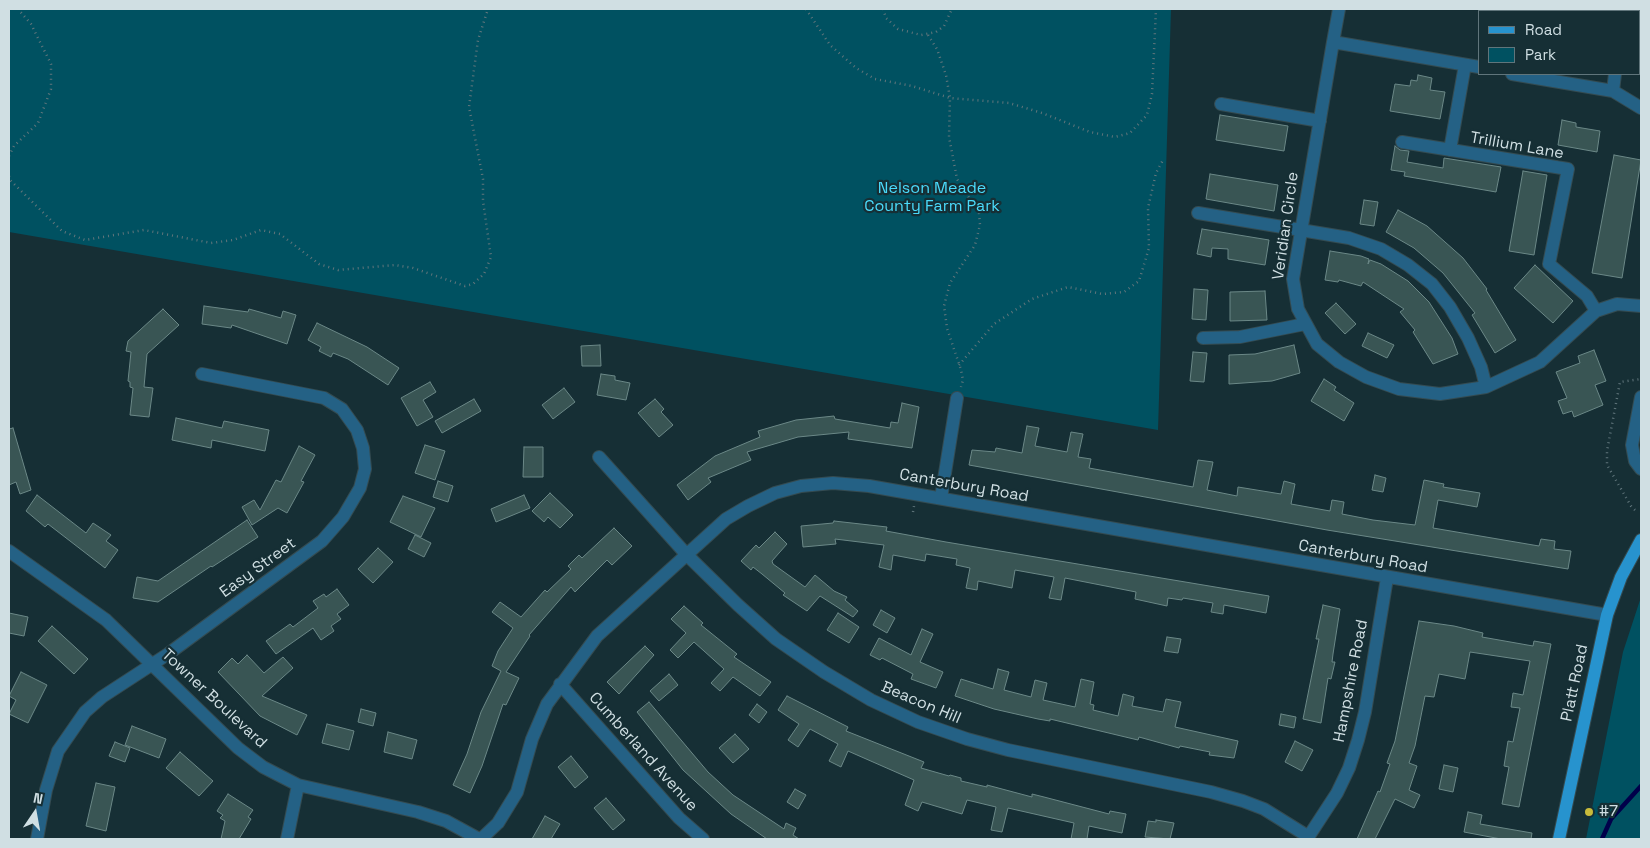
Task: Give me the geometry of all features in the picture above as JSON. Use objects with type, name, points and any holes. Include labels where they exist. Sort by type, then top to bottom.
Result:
[{"type":"main road","name":"Platt Road","points":[[1559,839],[1607,615],[1621,577],[1641,540]]},
{"type":"street","name":"Veridian Circle","points":[[1339,9],[1300,230],[1293,285],[1298,309],[1317,344],[1339,362],[1366,377],[1399,389],[1440,394],[1486,387],[1540,362],[1596,311],[1617,304],[1641,306]]},
{"type":"street","points":[[1333,42],[1478,67]]},
{"type":"street","name":"Trillium Lane","points":[[1450,150],[1465,65]]},
{"type":"street","points":[[1518,75],[1613,91],[1641,108]]},
{"type":"street","points":[[1613,91],[1615,75]]},
{"type":"street","points":[[1221,104],[1320,121]]},
{"type":"street","name":"Trillium Lane","points":[[1402,142],[1568,169],[1549,264],[1587,296],[1596,311]]},
{"type":"street","points":[[1198,213],[1349,238],[1381,249],[1408,265],[1432,284],[1450,307],[1468,338],[1481,367],[1486,387]]},
{"type":"street","points":[[1203,338],[1240,337],[1305,324]]},
{"type":"street","name":"Easy Street","points":[[37,839],[51,769],[58,751],[70,730],[85,712],[102,697],[153,664],[322,541],[343,517],[360,488],[365,469],[363,448],[357,430],[342,409],[324,398],[202,374]]},
{"type":"street","points":[[1641,397],[1632,446],[1635,461],[1641,469]]},
{"type":"street","points":[[940,498],[957,398]]},
{"type":"street","name":"Beacon Hill","points":[[599,457],[686,554],[776,639],[824,672],[871,700],[918,722],[967,739],[1008,750],[1211,792],[1243,801],[1285,821],[1308,838]]},
{"type":"street","name":"Canterbury Road","points":[[480,839],[498,823],[511,803],[538,723],[560,684],[597,636],[726,520],[748,506],[775,493],[801,486],[833,483],[869,486],[1607,615]]},
{"type":"street","name":"Towner Boulevard","points":[[9,551],[106,620],[238,748],[263,767],[298,785],[418,812],[446,821],[480,839]]},
{"type":"street","name":"Hampshire Road","points":[[1308,838],[1337,794],[1349,768],[1358,740],[1365,712],[1387,578]]},
{"type":"street","name":"Cumberland Avenue","points":[[560,684],[678,818],[703,839]]},
{"type":"street","points":[[287,839],[298,785]]},
{"type":"path","points":[[9,156],[14,146],[38,123],[51,90],[51,64],[31,24],[18,9]]},
{"type":"path","points":[[9,176],[10,180],[62,231],[85,240],[144,230],[211,243],[233,240],[261,230],[280,234],[319,264],[338,270],[395,265],[413,268],[465,286],[473,284],[484,274],[491,257],[483,201],[483,179],[468,106],[478,40],[488,9]]},
{"type":"path","points":[[806,9],[830,45],[865,74],[875,79],[912,86],[950,98],[1009,103],[1103,136],[1124,136],[1141,124],[1147,116],[1150,106],[1156,9]]},
{"type":"path","points":[[883,9],[890,22],[903,32],[928,35],[944,26],[952,9]]},
{"type":"path","points":[[928,35],[943,63],[950,98],[949,137],[957,180],[979,213],[980,225],[975,245],[950,283],[944,306],[947,328],[963,380],[957,398]]},
{"type":"path","points":[[959,365],[994,324],[1032,300],[1068,287],[1102,294],[1124,292],[1139,281],[1149,248],[1150,219],[1148,208],[1156,173],[1163,160]]},
{"type":"path","points":[[1635,510],[1607,465],[1607,451],[1620,382],[1641,379]]},
{"type":"green space","name":"Nelson Meade County Farm Park","points":[[9,9],[1171,9],[1158,430],[9,232]]},
{"type":"green space","points":[[1641,597],[1641,839],[1586,839],[1623,652]]},
{"type":"building","points":[[1418,75],[1432,78],[1430,90],[1445,92],[1440,119],[1390,111],[1395,84],[1410,86],[1411,80],[1417,81]]},
{"type":"building","points":[[1220,115],[1288,126],[1284,151],[1216,140]]},
{"type":"building","points":[[1562,120],[1576,123],[1576,127],[1600,131],[1597,152],[1558,145]]},
{"type":"building","points":[[1395,146],[1400,150],[1409,151],[1407,162],[1443,168],[1444,158],[1501,167],[1496,192],[1404,176],[1405,172],[1391,170]]},
{"type":"building","points":[[1614,155],[1641,160],[1622,278],[1592,273]]},
{"type":"building","points":[[1523,171],[1547,175],[1534,255],[1509,251]]},
{"type":"building","points":[[1210,174],[1278,185],[1274,211],[1206,199]]},
{"type":"building","points":[[1364,200],[1378,202],[1374,226],[1360,224]]},
{"type":"building","points":[[1398,210],[1427,226],[1463,258],[1487,289],[1516,340],[1495,353],[1472,315],[1475,313],[1443,273],[1414,248],[1386,232]]},
{"type":"building","points":[[1202,229],[1269,240],[1265,265],[1228,259],[1228,249],[1212,248],[1211,257],[1197,254]]},
{"type":"building","points":[[1330,251],[1369,259],[1368,264],[1370,260],[1381,264],[1408,281],[1429,302],[1452,338],[1458,354],[1433,364],[1413,332],[1415,330],[1400,312],[1404,309],[1363,282],[1361,286],[1339,280],[1338,282],[1325,280]]},
{"type":"building","points":[[1535,265],[1573,301],[1553,323],[1514,288]]},
{"type":"building","points":[[1194,289],[1208,290],[1206,320],[1192,319]]},
{"type":"building","points":[[1265,291],[1267,320],[1230,321],[1230,292]]},
{"type":"building","points":[[1336,303],[1356,324],[1345,334],[1325,313]]},
{"type":"building","points":[[204,306],[248,312],[249,309],[281,318],[283,311],[296,315],[287,344],[232,325],[231,328],[202,324]]},
{"type":"building","points":[[163,309],[179,325],[147,354],[144,387],[153,388],[149,417],[130,415],[133,388],[130,387],[130,382],[128,381],[131,352],[126,351],[128,341]]},
{"type":"building","points":[[317,323],[367,347],[399,368],[388,385],[348,359],[333,353],[331,357],[319,351],[321,347],[308,340]]},
{"type":"building","points":[[1368,333],[1394,345],[1387,358],[1362,346]]},
{"type":"building","points":[[600,345],[601,366],[582,366],[581,346]]},
{"type":"building","points":[[1294,345],[1300,373],[1272,381],[1229,384],[1229,355],[1255,354]]},
{"type":"building","points":[[1594,350],[1606,381],[1595,385],[1603,405],[1574,417],[1572,411],[1563,414],[1558,401],[1567,398],[1556,372],[1580,363],[1578,356]]},
{"type":"building","points":[[1193,352],[1207,353],[1204,382],[1190,381]]},
{"type":"building","points":[[601,374],[615,376],[615,380],[630,383],[626,400],[597,395]]},
{"type":"building","points":[[1324,379],[1336,387],[1334,390],[1354,403],[1344,421],[1311,401]]},
{"type":"building","points":[[430,382],[436,392],[423,400],[433,417],[417,426],[401,398]]},
{"type":"building","points":[[564,388],[575,402],[553,419],[542,405]]},
{"type":"building","points":[[474,399],[481,411],[442,433],[435,421]]},
{"type":"building","points":[[655,399],[664,409],[661,412],[673,425],[659,437],[638,413]]},
{"type":"building","points":[[902,403],[919,407],[912,448],[848,439],[849,432],[798,437],[747,452],[751,460],[708,478],[711,482],[688,500],[677,485],[715,456],[760,437],[758,431],[796,420],[834,416],[835,419],[890,428],[891,422],[898,423]]},
{"type":"building","points":[[176,418],[222,428],[224,421],[269,430],[265,451],[212,440],[211,448],[172,440]]},
{"type":"building","points":[[1027,426],[1039,428],[1035,446],[1067,452],[1071,432],[1083,434],[1078,457],[1091,459],[1089,468],[1193,487],[1198,460],[1213,462],[1207,490],[1237,496],[1238,487],[1281,494],[1284,481],[1295,484],[1291,504],[1330,511],[1332,500],[1344,502],[1342,514],[1373,520],[1415,525],[1424,480],[1444,484],[1443,487],[1480,493],[1477,507],[1438,500],[1433,528],[1539,546],[1541,539],[1555,541],[1554,549],[1571,551],[1568,569],[1327,530],[969,465],[972,450],[995,452],[996,448],[1022,453]]},
{"type":"building","points":[[13,428],[31,490],[20,494],[16,482],[9,485],[9,429]]},
{"type":"building","points":[[425,445],[445,451],[435,480],[415,473]]},
{"type":"building","points":[[299,446],[315,455],[301,481],[304,482],[287,513],[278,508],[252,525],[242,507],[254,500],[260,510],[276,480],[281,482]]},
{"type":"building","points":[[524,447],[543,447],[543,477],[523,477]]},
{"type":"building","points":[[1375,475],[1386,478],[1383,492],[1372,490]]},
{"type":"building","points":[[438,481],[453,486],[448,502],[433,497]]},
{"type":"building","points":[[550,493],[573,515],[560,528],[548,517],[544,522],[532,511]]},
{"type":"building","points":[[37,495],[86,533],[93,523],[111,535],[106,541],[118,550],[105,568],[48,524],[45,527],[26,511]]},
{"type":"building","points":[[524,495],[530,508],[496,522],[491,509]]},
{"type":"building","points":[[403,496],[435,508],[421,537],[390,522]]},
{"type":"building","points":[[247,520],[258,537],[158,602],[133,598],[137,577],[158,581]]},
{"type":"building","points":[[834,521],[887,527],[886,531],[946,542],[1269,596],[1266,613],[1224,605],[1223,614],[1211,612],[1213,603],[1183,598],[1182,600],[1168,598],[1167,606],[1135,599],[1136,592],[1065,578],[1061,600],[1049,598],[1054,577],[1015,570],[1012,588],[978,581],[977,590],[966,588],[970,568],[956,565],[957,559],[926,554],[925,561],[893,555],[891,570],[879,567],[884,545],[835,539],[836,544],[803,547],[801,526],[833,523]]},
{"type":"building","points":[[614,528],[632,546],[612,565],[607,560],[575,592],[571,587],[529,635],[506,672],[519,678],[506,705],[503,704],[482,766],[470,793],[453,785],[467,754],[481,712],[501,671],[492,666],[498,651],[513,628],[492,612],[500,602],[521,617],[545,590],[547,592],[571,569],[568,566],[579,555],[582,558]]},
{"type":"building","points":[[775,532],[787,544],[772,561],[773,564],[805,587],[815,575],[834,591],[847,597],[845,600],[858,611],[853,617],[820,596],[807,611],[783,595],[785,593],[753,567],[751,570],[741,561],[756,545],[759,548]]},
{"type":"building","points":[[415,535],[431,543],[424,557],[408,549]]},
{"type":"building","points":[[378,548],[393,562],[373,583],[358,569]]},
{"type":"building","points":[[337,589],[349,605],[337,614],[341,619],[331,626],[334,631],[321,640],[313,628],[276,654],[266,641],[290,624],[293,627],[318,608],[313,601],[324,594],[326,597]]},
{"type":"building","points":[[1323,605],[1340,609],[1332,662],[1335,662],[1331,679],[1328,678],[1321,723],[1303,719],[1319,639],[1316,639]]},
{"type":"building","points":[[684,606],[703,623],[701,625],[737,654],[734,657],[771,682],[760,696],[733,677],[720,691],[711,683],[724,669],[694,642],[678,658],[670,650],[686,633],[671,619]]},
{"type":"building","points":[[881,610],[895,618],[887,633],[873,625]]},
{"type":"building","points":[[9,613],[28,617],[24,636],[9,633]]},
{"type":"building","points":[[838,613],[859,627],[849,643],[827,630]]},
{"type":"building","points":[[1419,621],[1454,626],[1483,633],[1482,637],[1533,646],[1534,641],[1551,644],[1519,807],[1502,804],[1509,767],[1504,766],[1508,741],[1513,742],[1520,708],[1511,707],[1513,693],[1523,695],[1530,661],[1470,652],[1465,679],[1439,674],[1434,697],[1425,696],[1415,746],[1409,763],[1417,766],[1409,790],[1420,795],[1414,808],[1395,799],[1375,839],[1357,839],[1378,791],[1380,792],[1390,764],[1387,763],[1395,741]]},
{"type":"building","points":[[52,626],[88,659],[74,674],[38,641]]},
{"type":"building","points":[[922,629],[933,634],[920,662],[943,672],[936,688],[911,679],[913,674],[882,658],[880,660],[870,655],[879,638],[911,655]]},
{"type":"building","points":[[1167,637],[1181,639],[1178,653],[1164,651]]},
{"type":"building","points":[[645,646],[654,655],[619,694],[607,682]]},
{"type":"building","points":[[247,655],[264,673],[283,657],[293,668],[262,696],[307,715],[297,735],[260,716],[218,672],[232,658],[238,664]]},
{"type":"building","points":[[998,669],[1009,672],[1004,690],[1031,697],[1035,680],[1047,683],[1043,700],[1075,707],[1081,679],[1094,682],[1090,704],[1094,705],[1093,710],[1118,716],[1123,694],[1134,697],[1132,706],[1163,712],[1166,699],[1181,702],[1175,727],[1238,741],[1234,758],[1209,755],[1210,752],[1180,746],[1179,748],[1139,737],[1138,740],[1050,719],[1050,721],[1038,719],[994,709],[955,696],[961,679],[993,689]]},
{"type":"building","points":[[21,672],[47,685],[28,723],[9,714],[16,700],[9,696]]},
{"type":"building","points":[[669,674],[678,685],[659,701],[650,691]]},
{"type":"building","points":[[787,696],[848,727],[846,731],[924,762],[921,768],[987,787],[987,785],[1032,797],[1032,794],[1109,814],[1110,811],[1126,814],[1122,833],[1089,826],[1087,839],[1071,839],[1074,823],[1008,808],[1002,832],[991,830],[996,807],[967,800],[962,814],[922,802],[918,811],[905,805],[914,780],[848,751],[841,767],[829,761],[838,744],[810,729],[798,747],[788,740],[799,724],[778,710]]},
{"type":"building","points":[[649,702],[708,772],[733,795],[784,829],[786,823],[796,828],[793,835],[799,839],[767,839],[731,814],[683,770],[637,712]]},
{"type":"building","points":[[757,704],[767,712],[759,723],[749,715]]},
{"type":"building","points":[[361,709],[376,713],[373,726],[358,722]]},
{"type":"building","points":[[1281,714],[1296,717],[1294,728],[1279,725]]},
{"type":"building","points":[[327,724],[354,731],[349,750],[322,743]]},
{"type":"building","points":[[132,726],[166,739],[159,758],[125,745]]},
{"type":"building","points":[[388,732],[417,740],[412,759],[384,752]]},
{"type":"building","points":[[735,734],[749,749],[733,763],[719,748]]},
{"type":"building","points":[[1295,741],[1313,750],[1302,771],[1285,762]]},
{"type":"building","points":[[115,742],[130,748],[125,762],[109,756]]},
{"type":"building","points":[[180,752],[213,781],[199,796],[166,768]]},
{"type":"building","points":[[571,756],[588,777],[575,788],[558,767]]},
{"type":"building","points":[[1444,765],[1458,768],[1453,792],[1439,789]]},
{"type":"building","points":[[96,783],[115,787],[106,831],[86,826]]},
{"type":"building","points":[[795,789],[806,795],[798,809],[787,802]]},
{"type":"building","points":[[228,794],[253,810],[248,817],[251,819],[239,839],[221,839],[225,821],[220,818],[223,815],[217,811]]},
{"type":"building","points":[[606,798],[625,820],[613,830],[594,808]]},
{"type":"building","points":[[1468,812],[1482,815],[1480,824],[1532,833],[1531,839],[1501,839],[1464,832]]},
{"type":"building","points":[[545,816],[560,824],[551,839],[532,839]]},
{"type":"building","points":[[1156,820],[1174,823],[1170,839],[1145,837],[1148,821],[1156,822]]},
{"type":"waterway","points":[[1602,839],[1611,819],[1641,786]]},
{"type":"place","name":"#7","points":[[1589,812]]}]
